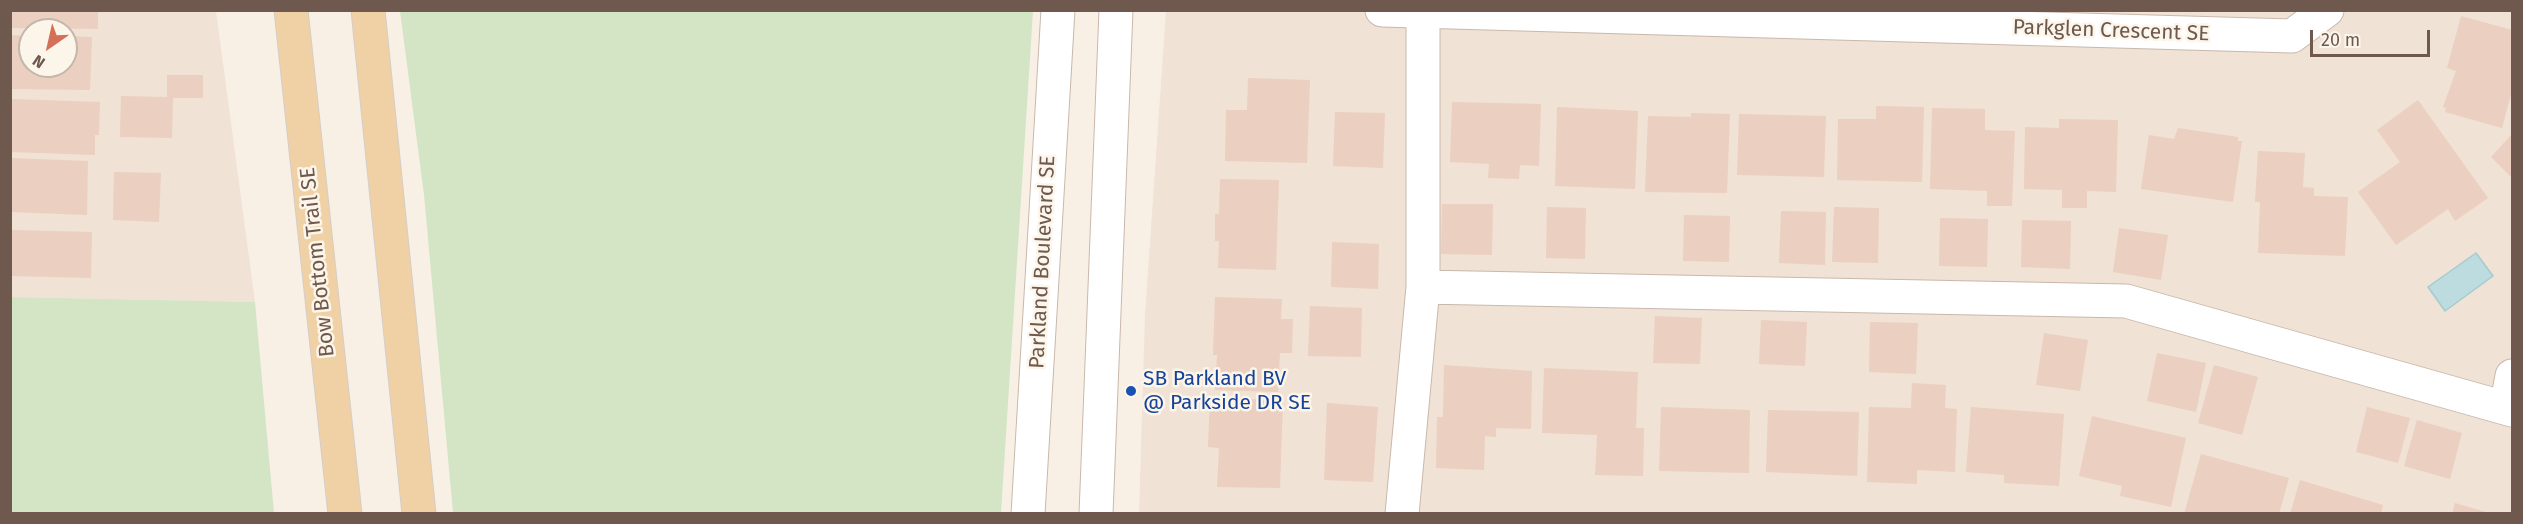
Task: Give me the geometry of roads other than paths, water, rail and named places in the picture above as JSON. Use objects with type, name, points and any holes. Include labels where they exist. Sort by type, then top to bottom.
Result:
[{"type":"main road","name":"Bow Bottom Trail SE","points":[[291,10],[345,513]]},
{"type":"main road","points":[[368,10],[419,513]]},
{"type":"street","name":"Parkland Boulevard SE","points":[[1028,513],[1058,10]]},
{"type":"street","points":[[1096,513],[1116,10]]},
{"type":"street","name":"Parkglen Crescent SE","points":[[1382,10],[2292,36],[2327,10]]},
{"type":"street","points":[[1402,513],[1423,287],[1423,12]]},
{"type":"street","points":[[1423,287],[2126,301],[2509,409],[2512,376]]},
{"type":"water","points":[[2476,253],[2493,276],[2445,311],[2428,287]]},
{"type":"place","name":"SB Parkland BV @ Parkside DR SE","points":[[1131,391]]}]
